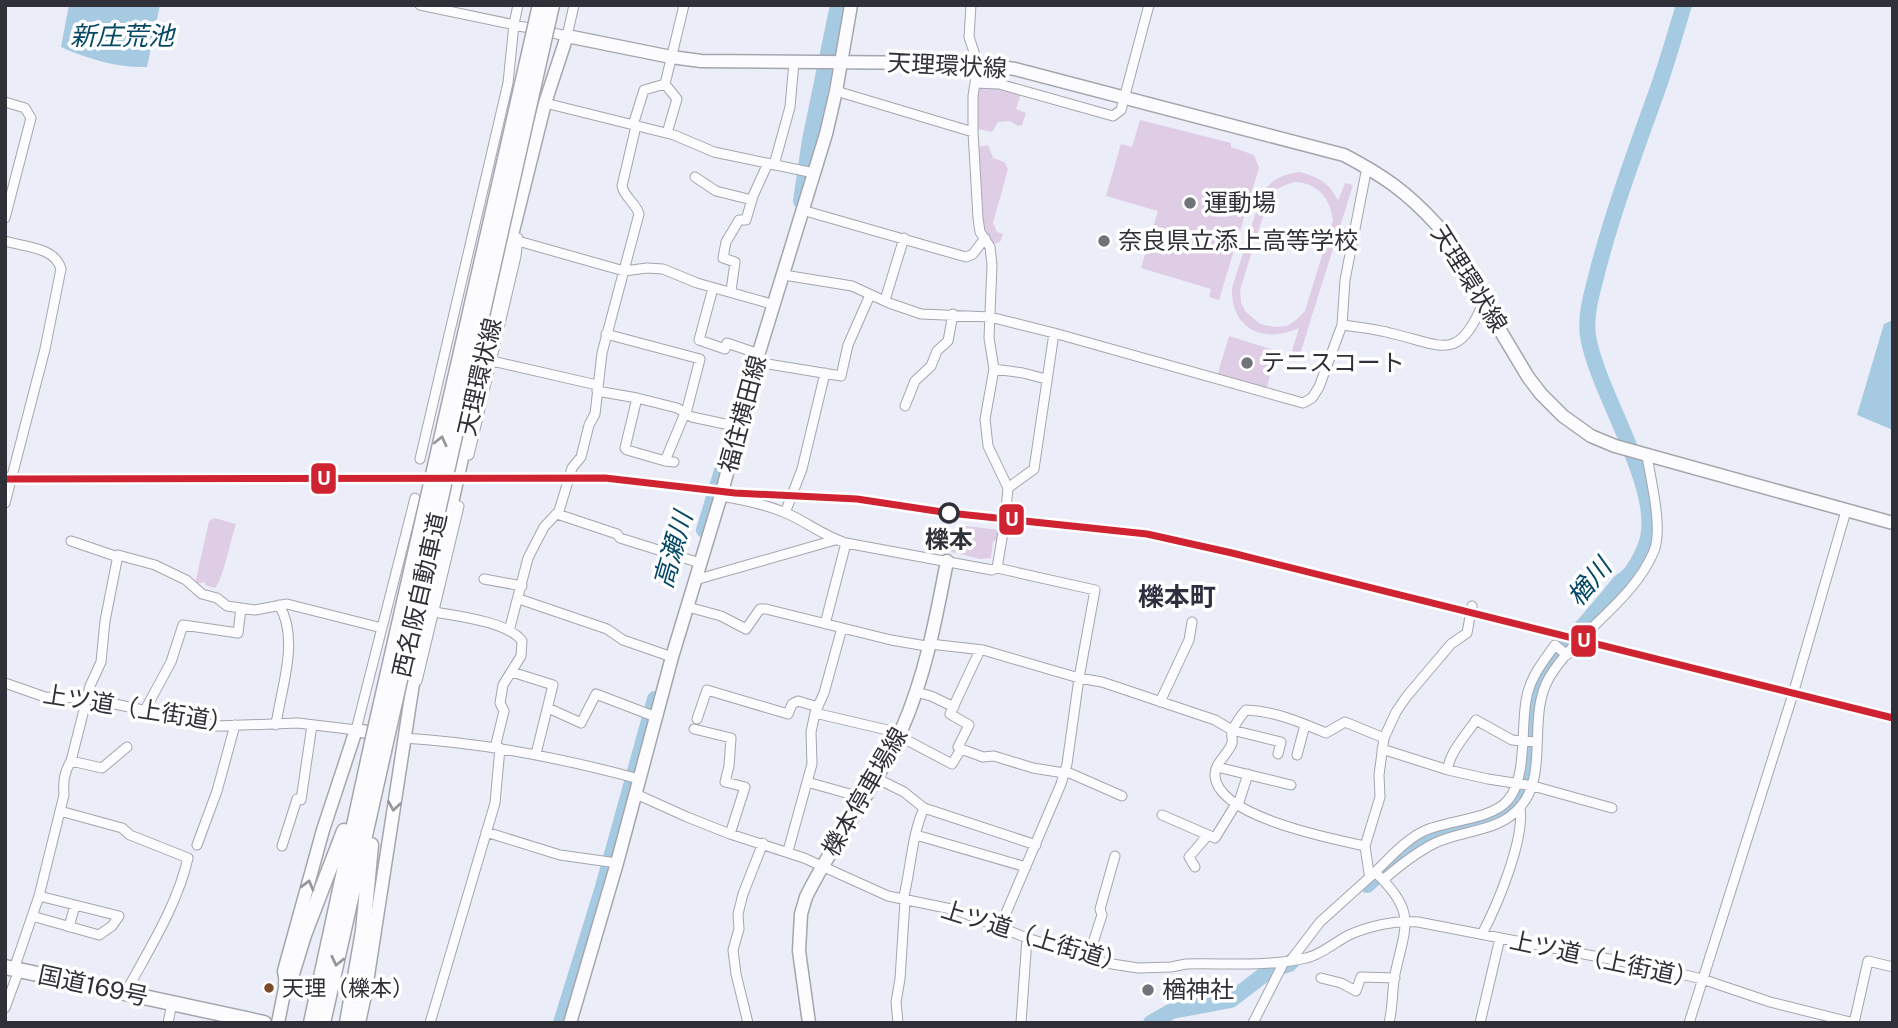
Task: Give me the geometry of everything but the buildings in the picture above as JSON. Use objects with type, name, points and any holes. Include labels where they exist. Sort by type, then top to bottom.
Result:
[{"type":"highway","name":"西名阪自動車道","points":[[318,1021],[540,5]]},
{"type":"highway","name":"西名阪自動車道","points":[[376,755],[552,5]]},
{"type":"highway","points":[[286,983],[292,974],[304,935],[338,850],[359,778],[376,755]]},
{"type":"highway","points":[[347,1023],[362,930],[376,755]]},
{"type":"highway","name":"国道169号","points":[[13,968],[264,1023]]},
{"type":"main road","name":"福住横田線","points":[[570,1023],[720,496],[735,426],[814,173],[836,91],[851,5]]},
{"type":"main road","name":"天理環状線","points":[[359,1023],[416,664],[489,359],[519,209],[545,103],[567,36],[701,61],[978,64],[1041,75],[1344,156],[1394,183],[1418,203],[1437,225],[1528,377],[1563,416],[1591,436],[1644,456],[1893,523]]},
{"type":"main road","name":"櫟本停車場線","points":[[809,1023],[799,951],[799,932],[806,897],[900,734],[930,644],[947,561]]},
{"type":"main road","points":[[278,1023],[286,983],[284,971],[323,830],[356,730],[404,738]]},
{"type":"street","points":[[420,5],[567,36],[574,5]]},
{"type":"street","points":[[420,460],[508,83],[518,5]]},
{"type":"street","points":[[667,133],[677,99],[665,83],[684,5]]},
{"type":"street","points":[[971,5],[969,37],[978,64],[973,132],[980,232],[985,238],[992,265],[989,338],[994,369],[985,419],[988,446],[1008,488],[1006,509]]},
{"type":"street","points":[[975,83],[999,84],[1113,116],[1121,110],[1149,5]]},
{"type":"street","points":[[731,291],[735,262],[723,258],[726,242],[739,220],[746,220],[752,200],[771,164],[790,107],[794,62]]},
{"type":"street","points":[[509,631],[528,558],[544,527],[557,514],[572,468],[581,457],[594,414],[606,334],[639,214],[638,208],[623,191],[622,186],[634,125],[643,90],[665,83]]},
{"type":"street","points":[[836,91],[973,132]]},
{"type":"street","points":[[5,102],[25,108],[31,118],[5,218]]},
{"type":"street","points":[[545,103],[667,133],[714,152],[814,173]]},
{"type":"street","points":[[784,275],[863,289],[870,295],[921,314],[989,317],[1054,333],[1303,403],[1312,398],[1319,387],[1342,325],[1345,280],[1367,167]]},
{"type":"street","points":[[695,177],[716,191],[752,200]]},
{"type":"street","points":[[802,210],[966,257],[973,254],[985,238]]},
{"type":"street","points":[[885,300],[904,238]]},
{"type":"street","points":[[514,240],[624,271],[663,269],[713,288],[775,304]]},
{"type":"street","points":[[5,241],[51,254],[59,262],[61,273],[45,349],[5,503]]},
{"type":"street","points":[[713,288],[699,340],[725,349],[727,343],[758,358],[841,376],[848,345],[870,295]]},
{"type":"street","points":[[1342,325],[1390,332],[1435,347],[1462,340],[1474,325],[1484,301]]},
{"type":"street","points":[[905,406],[915,382],[931,366],[937,351],[948,341],[953,314]]},
{"type":"street","points":[[1008,488],[1034,469],[1054,333]]},
{"type":"street","points":[[606,334],[700,359],[670,461],[625,448],[638,398]]},
{"type":"street","points":[[469,456],[489,359],[638,398],[707,421],[735,426]]},
{"type":"street","points":[[994,369],[1046,379]]},
{"type":"street","points":[[785,513],[802,470],[825,373]]},
{"type":"street","points":[[1377,876],[1436,842],[1490,827],[1520,808],[1532,786],[1539,706],[1548,679],[1639,576],[1655,550],[1657,527],[1644,456]]},
{"type":"street","points":[[720,496],[748,501],[785,513],[835,540],[846,543],[992,570],[997,568],[1095,590],[1064,772],[1036,845],[1000,926]]},
{"type":"street","points":[[356,730],[415,498]]},
{"type":"street","points":[[410,701],[421,671],[459,506]]},
{"type":"street","points":[[1689,1023],[1794,694],[1846,511]]},
{"type":"street","points":[[557,514],[617,534],[620,538],[700,563]]},
{"type":"street","points":[[997,568],[1003,532]]},
{"type":"street","points":[[695,580],[835,540]]},
{"type":"street","points":[[71,541],[118,557],[120,555],[155,565],[186,580],[202,594],[215,597],[228,606],[255,610],[286,604],[382,628]]},
{"type":"street","points":[[825,624],[846,543]]},
{"type":"street","points":[[5,1008],[13,968],[39,895],[64,795],[63,781],[71,761],[86,698],[101,662],[105,621],[118,557]]},
{"type":"street","points":[[484,579],[522,586]]},
{"type":"street","points":[[519,598],[607,629],[623,640],[672,657]]},
{"type":"street","points":[[276,725],[288,662],[289,641],[286,617],[279,605]]},
{"type":"street","points":[[1389,1023],[1406,921],[1397,894],[1377,876],[1365,846],[1380,797],[1384,738],[1407,696],[1451,644],[1468,633],[1472,606]]},
{"type":"street","points":[[688,607],[721,616],[746,629],[760,610],[766,609],[891,640],[980,650],[1102,682],[1215,720],[1232,730],[1281,743],[1278,754]]},
{"type":"street","points":[[145,710],[171,663],[183,625],[238,633],[240,608]]},
{"type":"street","points":[[430,1023],[495,803],[498,748],[504,711],[500,703],[503,685],[523,648],[518,635],[509,631],[481,621],[435,612]]},
{"type":"street","points":[[1160,702],[1189,640],[1192,622]]},
{"type":"street","points":[[788,851],[812,764],[811,732],[816,710],[824,693],[842,628]]},
{"type":"street","points":[[1253,1023],[1287,961],[1320,922],[1377,876],[1420,833],[1434,826],[1486,813],[1508,800],[1517,784],[1520,770],[1525,702],[1530,683],[1555,645],[1567,655]]},
{"type":"street","points":[[980,650],[950,715],[969,725],[958,747],[983,757],[994,756],[1033,768],[1064,772],[1122,796]]},
{"type":"street","points":[[512,672],[554,685],[536,754]]},
{"type":"street","name":"上ツ道（上街道）","points":[[5,684],[45,697],[86,698],[217,726],[312,725],[356,730]]},
{"type":"street","points":[[697,719],[707,690],[788,715],[792,704],[798,701],[816,710],[900,734],[953,764],[961,748]]},
{"type":"street","points":[[916,692],[954,707]]},
{"type":"street","points":[[548,708],[581,723],[596,694],[656,717]]},
{"type":"street","points":[[1365,846],[1293,830],[1237,804],[1217,784],[1215,775],[1232,744],[1232,730],[1246,710],[1273,714],[1326,733],[1345,722],[1384,738]]},
{"type":"street","points":[[1448,770],[1452,754],[1476,720],[1512,740],[1536,742]]},
{"type":"street","points":[[197,845],[217,791],[235,725]]},
{"type":"street","points":[[282,846],[297,799],[301,800],[312,725]]},
{"type":"street","points":[[1297,755],[1306,725]]},
{"type":"street","points":[[694,729],[731,738],[725,782],[745,788],[730,834]]},
{"type":"street","points":[[404,738],[536,754],[639,779]]},
{"type":"street","points":[[71,761],[102,768],[127,747]]},
{"type":"street","points":[[1382,749],[1448,770],[1532,786],[1612,808]]},
{"type":"street","points":[[1217,767],[1291,785]]},
{"type":"street","points":[[1162,815],[1215,838],[1237,804],[1248,774]]},
{"type":"street","points":[[876,778],[904,792],[925,808],[1036,845]]},
{"type":"street","points":[[807,782],[864,798]]},
{"type":"street","name":"上ツ道（上街道）","points":[[636,794],[730,834],[788,851],[862,886],[904,900],[956,910],[1027,938],[1088,957],[1138,968],[1308,958],[1349,935],[1370,927],[1406,921],[1702,979],[1770,1002],[1854,1023]]},
{"type":"street","points":[[898,1023],[896,1002],[900,979],[904,900],[911,873],[910,860],[925,808]]},
{"type":"street","points":[[1482,934],[1499,899],[1522,821],[1520,808]]},
{"type":"street","points":[[60,811],[122,828],[130,835],[188,858],[183,880],[168,913],[126,992]]},
{"type":"street","points":[[486,832],[561,855],[617,863]]},
{"type":"street","points":[[916,835],[1026,867]]},
{"type":"street","points":[[1195,867],[1189,857],[1208,835]]},
{"type":"street","points":[[748,1023],[733,950],[739,929],[738,914],[743,894],[763,843]]},
{"type":"street","points":[[1088,957],[1102,915],[1100,909],[1115,856]]},
{"type":"street","points":[[32,916],[99,935],[112,926],[119,916],[39,895]]},
{"type":"street","points":[[69,926],[75,905]]},
{"type":"street","points":[[1021,1023],[1027,938]]},
{"type":"street","points":[[1480,1023],[1500,938]]},
{"type":"street","points":[[1854,1023],[1868,961],[1893,967]]},
{"type":"street","points":[[1321,978],[1341,983],[1356,991],[1361,977],[1395,978]]},
{"type":"street","points":[[168,1023],[172,1003]]},
{"type":"shaded area","points":[[983,85],[1021,93],[1016,109],[1026,113],[1022,125],[1018,126],[1010,121],[998,122],[992,132],[978,129],[977,89]]},
{"type":"shaded area","name":"運動場","points":[[1140,120],[1231,143],[1231,147],[1254,155],[1259,168],[1219,300],[1209,297],[1211,289],[1141,268],[1158,211],[1106,196],[1121,144],[1132,147]]},
{"type":"shaded area","points":[[988,145],[993,158],[1004,162],[1008,169],[993,223],[997,232],[1003,234],[1000,242],[993,244],[984,230],[979,147]]},
{"type":"shaded area","points":[[1300,172],[1323,182],[1338,201],[1345,183],[1353,185],[1300,354],[1292,351],[1299,328],[1274,334],[1252,330],[1237,314],[1232,288],[1262,193],[1283,176]],"holes":[[[1295,182],[1322,193],[1333,220],[1305,311],[1287,326],[1260,324],[1245,311],[1240,290],[1269,197],[1284,186]]]},
{"type":"shaded area","name":"テニスコート","points":[[1229,336],[1277,351],[1266,390],[1217,376]]},
{"type":"shaded area","points":[[214,518],[236,524],[224,568],[215,588],[205,585],[205,582],[195,584],[209,521]]},
{"type":"shaded area","points":[[965,526],[1000,530],[998,540],[993,541],[991,558],[980,559],[951,552],[953,536],[957,536],[958,531],[964,531]]},
{"type":"water","name":"新庄荒池","points":[[69,5],[160,5],[147,67],[103,62],[61,47]]},
{"type":"water","points":[[1893,320],[1893,430],[1857,415],[1884,324]]},
{"type":"waterway","name":"高瀬川","points":[[801,201],[810,140],[838,5]]},
{"type":"waterway","name":"楢川","points":[[1367,885],[1404,851],[1429,834],[1502,814],[1521,797],[1529,773],[1534,699],[1540,679],[1557,655],[1630,574],[1646,545],[1649,516],[1645,492],[1637,465],[1594,359],[1587,320],[1610,227],[1684,5]]},
{"type":"waterway","name":"高瀬川","points":[[704,530],[724,464]]},
{"type":"waterway","name":"高瀬川","points":[[561,1023],[603,887],[655,699]]},
{"type":"waterway","name":"楢川","points":[[1151,1023],[1172,1011],[1231,1000],[1270,970],[1292,961]]},
{"type":"tunnel","points":[[1003,532],[1006,509]]},
{"type":"transit line","name":"U","points":[[5,479],[605,478],[735,493],[857,499],[949,513],[1147,534],[1893,718]]},
{"type":"place","name":"運動場","points":[[1190,203]]},
{"type":"place","name":"奈良県立添上高等学校","points":[[1104,241]]},
{"type":"place","name":"テニスコート","points":[[1247,363]]},
{"type":"place","name":"櫟本","points":[[949,513]]},
{"type":"place","name":"天理（櫟本）","points":[[269,988]]},
{"type":"place","name":"楢神社","points":[[1148,990]]},
{"type":"district","name":"櫟本町","points":[[1177,597]]}]
